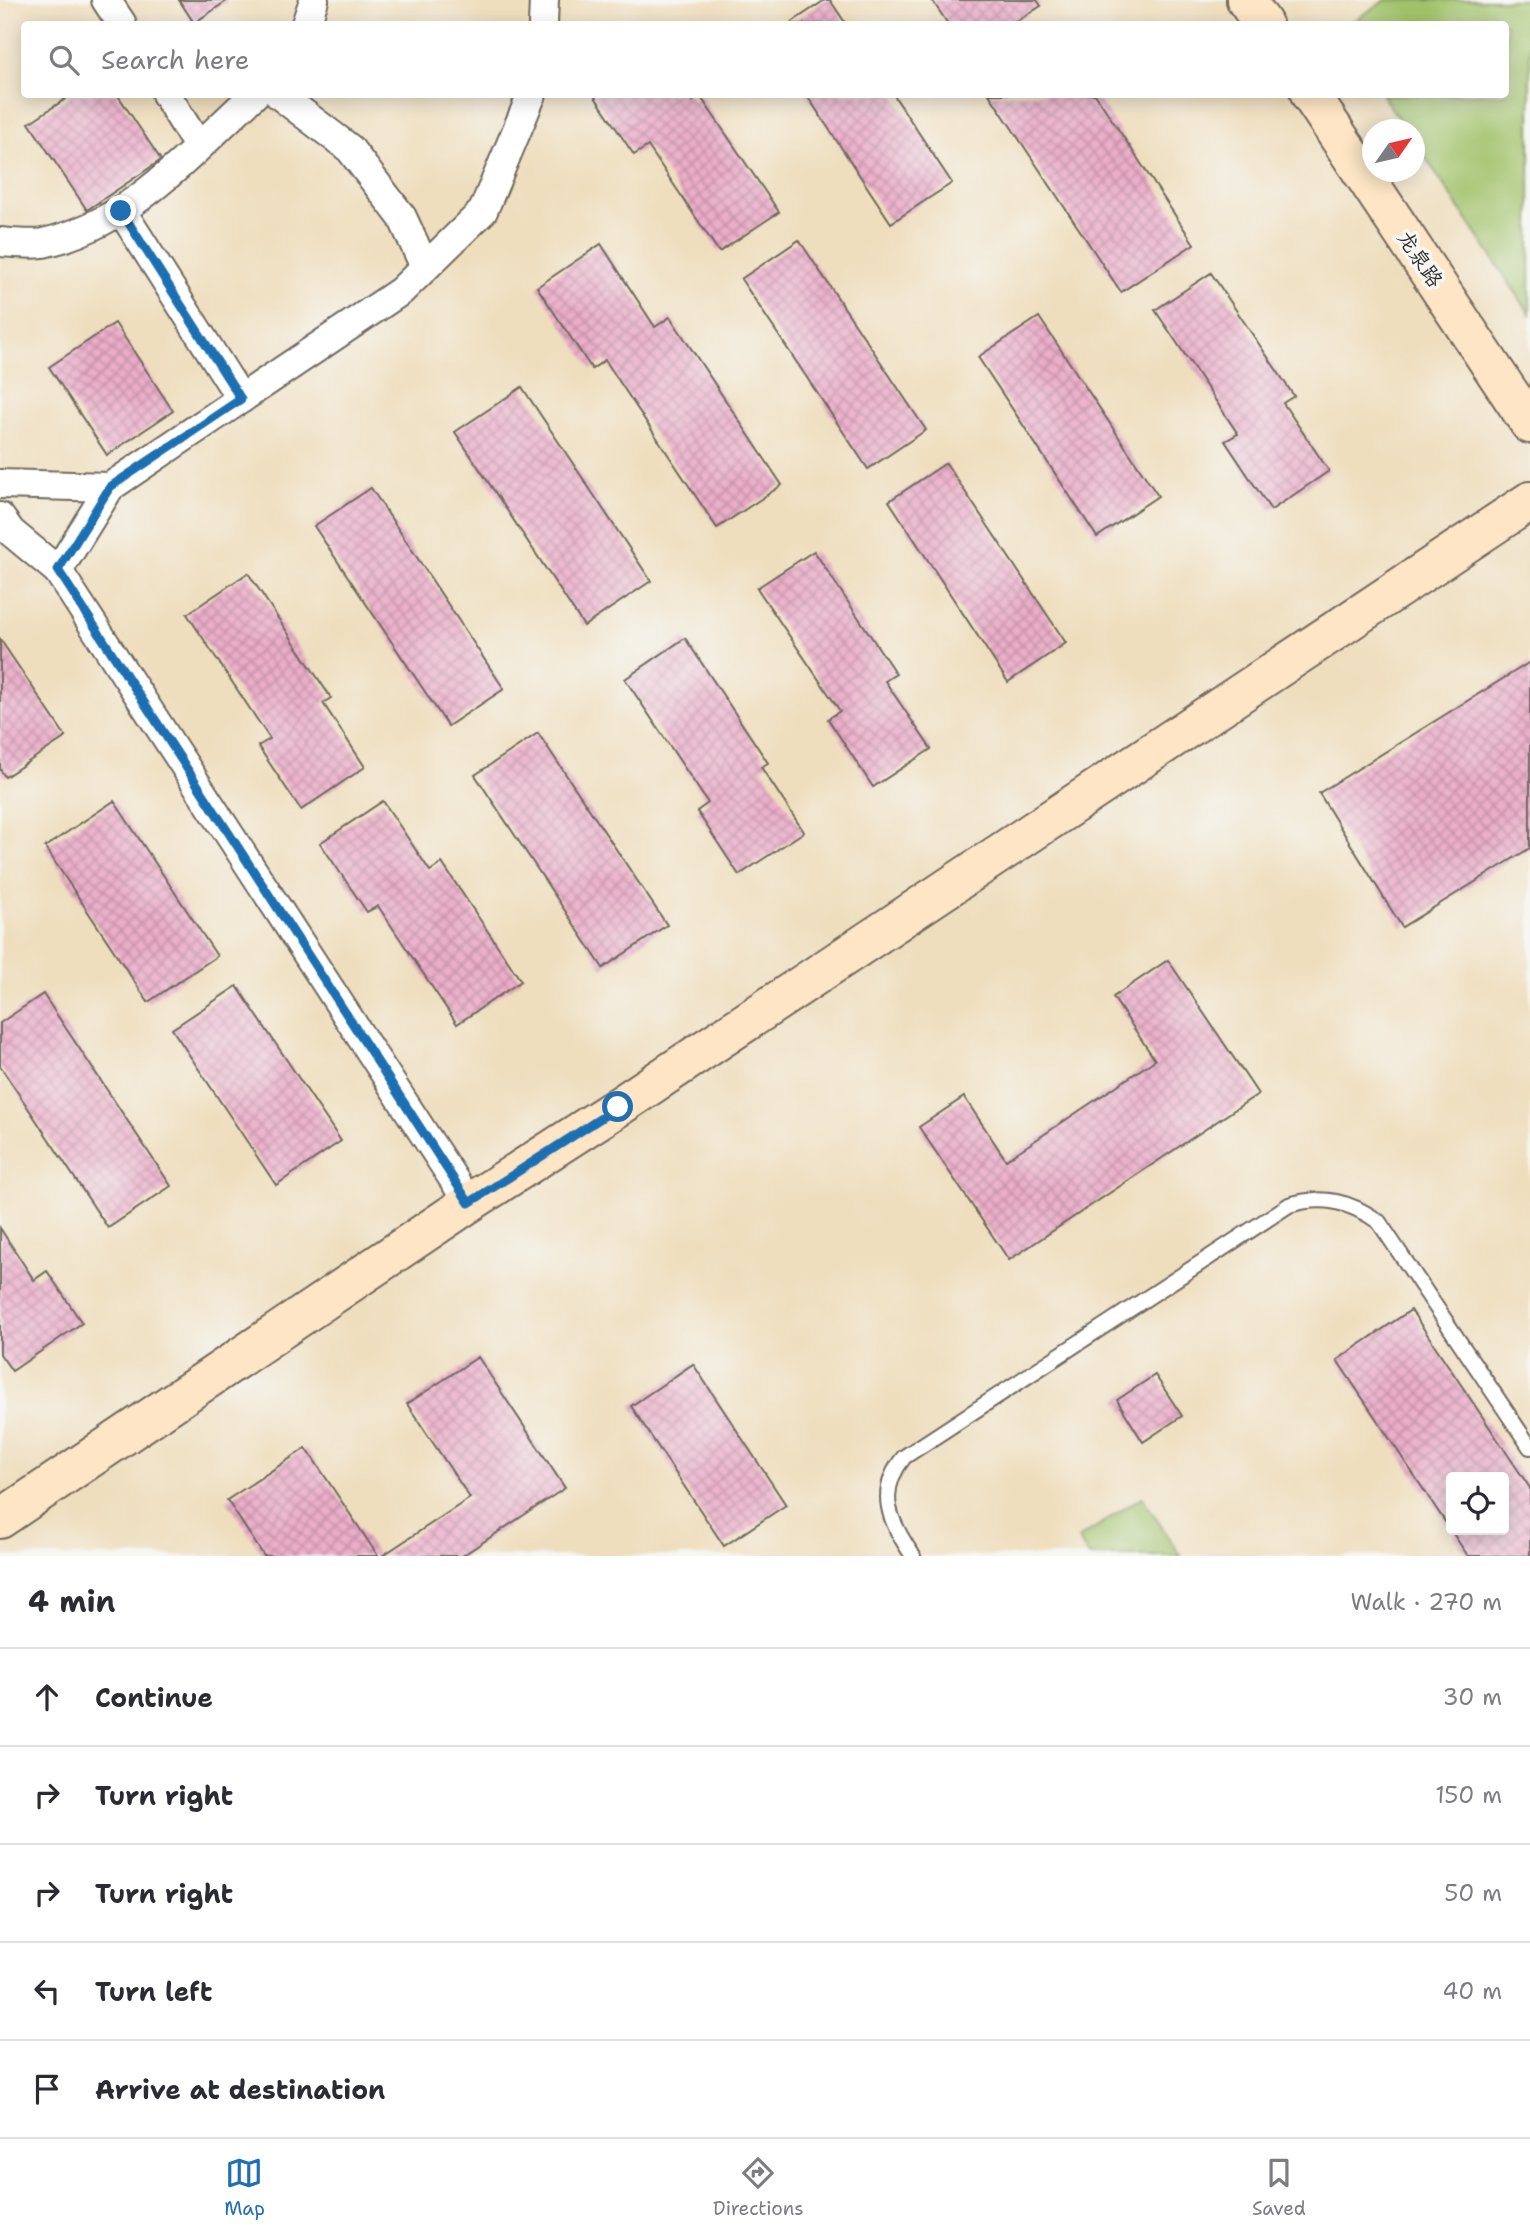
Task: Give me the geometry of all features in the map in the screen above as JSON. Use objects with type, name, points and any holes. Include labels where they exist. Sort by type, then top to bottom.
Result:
[{"type":"street","points":[[106,0],[120,21]]},
{"type":"street","points":[[307,21],[314,0]]},
{"type":"street","points":[[543,21],[544,0]]},
{"type":"street","points":[[1246,0],[1261,21]]},
{"type":"street","points":[[169,98],[198,145]]},
{"type":"street","points":[[0,242],[41,243],[97,227],[145,194],[251,98]]},
{"type":"street","points":[[283,98],[350,149],[402,217],[425,267]]},
{"type":"street","points":[[58,570],[110,487],[401,291],[483,211],[530,98]]},
{"type":"street","name":"龙泉路","points":[[1313,98],[1530,424]]},
{"type":"street","points":[[121,211],[241,399]]},
{"type":"street","points":[[0,484],[110,487]]},
{"type":"street","points":[[0,1519],[469,1203],[653,1084],[1530,500]]},
{"type":"street","points":[[0,517],[11,532],[58,570],[469,1203]]},
{"type":"lane","points":[[913,1556],[893,1526],[886,1496],[895,1468],[904,1457],[1289,1205],[1306,1200],[1343,1202],[1362,1209],[1379,1222],[1530,1447]]},
{"type":"green space","points":[[1386,0],[1530,0],[1530,314],[1425,157],[1425,119],[1399,119],[1384,98],[1509,98],[1509,21],[1354,21]]},
{"type":"green space","points":[[1142,1497],[1181,1556],[1089,1556],[1078,1539]]},
{"type":"building","points":[[179,0],[228,0],[197,21],[193,21]]},
{"type":"building","points":[[825,0],[830,0],[844,21],[794,21]]},
{"type":"building","points":[[932,0],[1037,0],[1041,6],[1017,21],[946,21]]},
{"type":"building","points":[[67,98],[120,98],[161,160],[87,210],[29,123]]},
{"type":"building","points":[[596,98],[691,98],[693,101],[701,98],[779,212],[719,252],[648,146],[634,155]]},
{"type":"building","points":[[809,98],[896,98],[952,183],[891,223]]},
{"type":"building","points":[[992,98],[1098,98],[1194,244],[1121,292]]},
{"type":"building","points":[[799,240],[926,430],[868,469],[741,279]]},
{"type":"building","points":[[601,244],[655,327],[670,317],[782,485],[717,528],[605,360],[592,369],[537,287]]},
{"type":"building","points":[[1211,273],[1294,396],[1283,403],[1329,471],[1271,510],[1225,441],[1238,434],[1155,310]]},
{"type":"building","points":[[1039,317],[1158,496],[1097,537],[978,357]]},
{"type":"building","points":[[115,323],[173,411],[107,455],[49,367]]},
{"type":"building","points":[[522,387],[651,581],[584,626],[455,432]]},
{"type":"building","points":[[946,463],[1066,643],[1008,682],[889,501]]},
{"type":"building","points":[[371,488],[504,689],[448,726],[314,526]]},
{"type":"building","points":[[814,551],[896,674],[885,681],[931,749],[873,787],[828,719],[840,711],[757,588]]},
{"type":"building","points":[[248,573],[331,698],[323,703],[365,767],[301,810],[258,746],[270,739],[187,614]]},
{"type":"building","points":[[685,638],[768,763],[761,767],[804,832],[739,875],[697,811],[708,803],[625,679]]},
{"type":"building","points":[[0,639],[66,737],[5,777],[0,769]]},
{"type":"building","points":[[1530,662],[1530,848],[1402,927],[1319,793]]},
{"type":"building","points":[[538,733],[667,925],[603,968],[475,775]]},
{"type":"building","points":[[114,801],[217,956],[148,1002],[45,847]]},
{"type":"building","points":[[383,801],[430,871],[442,863],[521,981],[457,1024],[378,906],[367,912],[320,843]]},
{"type":"building","points":[[1168,960],[1258,1094],[1009,1260],[919,1127],[964,1097],[1006,1160],[1155,1060],[1113,997]]},
{"type":"building","points":[[237,986],[341,1141],[276,1185],[172,1029]]},
{"type":"building","points":[[43,994],[171,1186],[108,1228],[0,1066],[0,1023]]},
{"type":"building","points":[[0,1228],[34,1280],[47,1271],[82,1323],[12,1371],[0,1354]]},
{"type":"building","points":[[1411,1310],[1530,1488],[1530,1556],[1468,1556],[1454,1535],[1509,1535],[1509,1472],[1446,1472],[1446,1523],[1337,1360]]},
{"type":"building","points":[[478,1357],[565,1488],[462,1556],[382,1556],[470,1498],[407,1404]]},
{"type":"building","points":[[693,1364],[786,1505],[724,1546],[631,1406]]},
{"type":"building","points":[[1155,1375],[1182,1416],[1143,1442],[1117,1400]]},
{"type":"building","points":[[306,1448],[378,1556],[264,1556],[227,1500]]},
{"type":"route","points":[[121,211],[241,399],[110,487],[58,570],[469,1203],[618,1107]]}]
